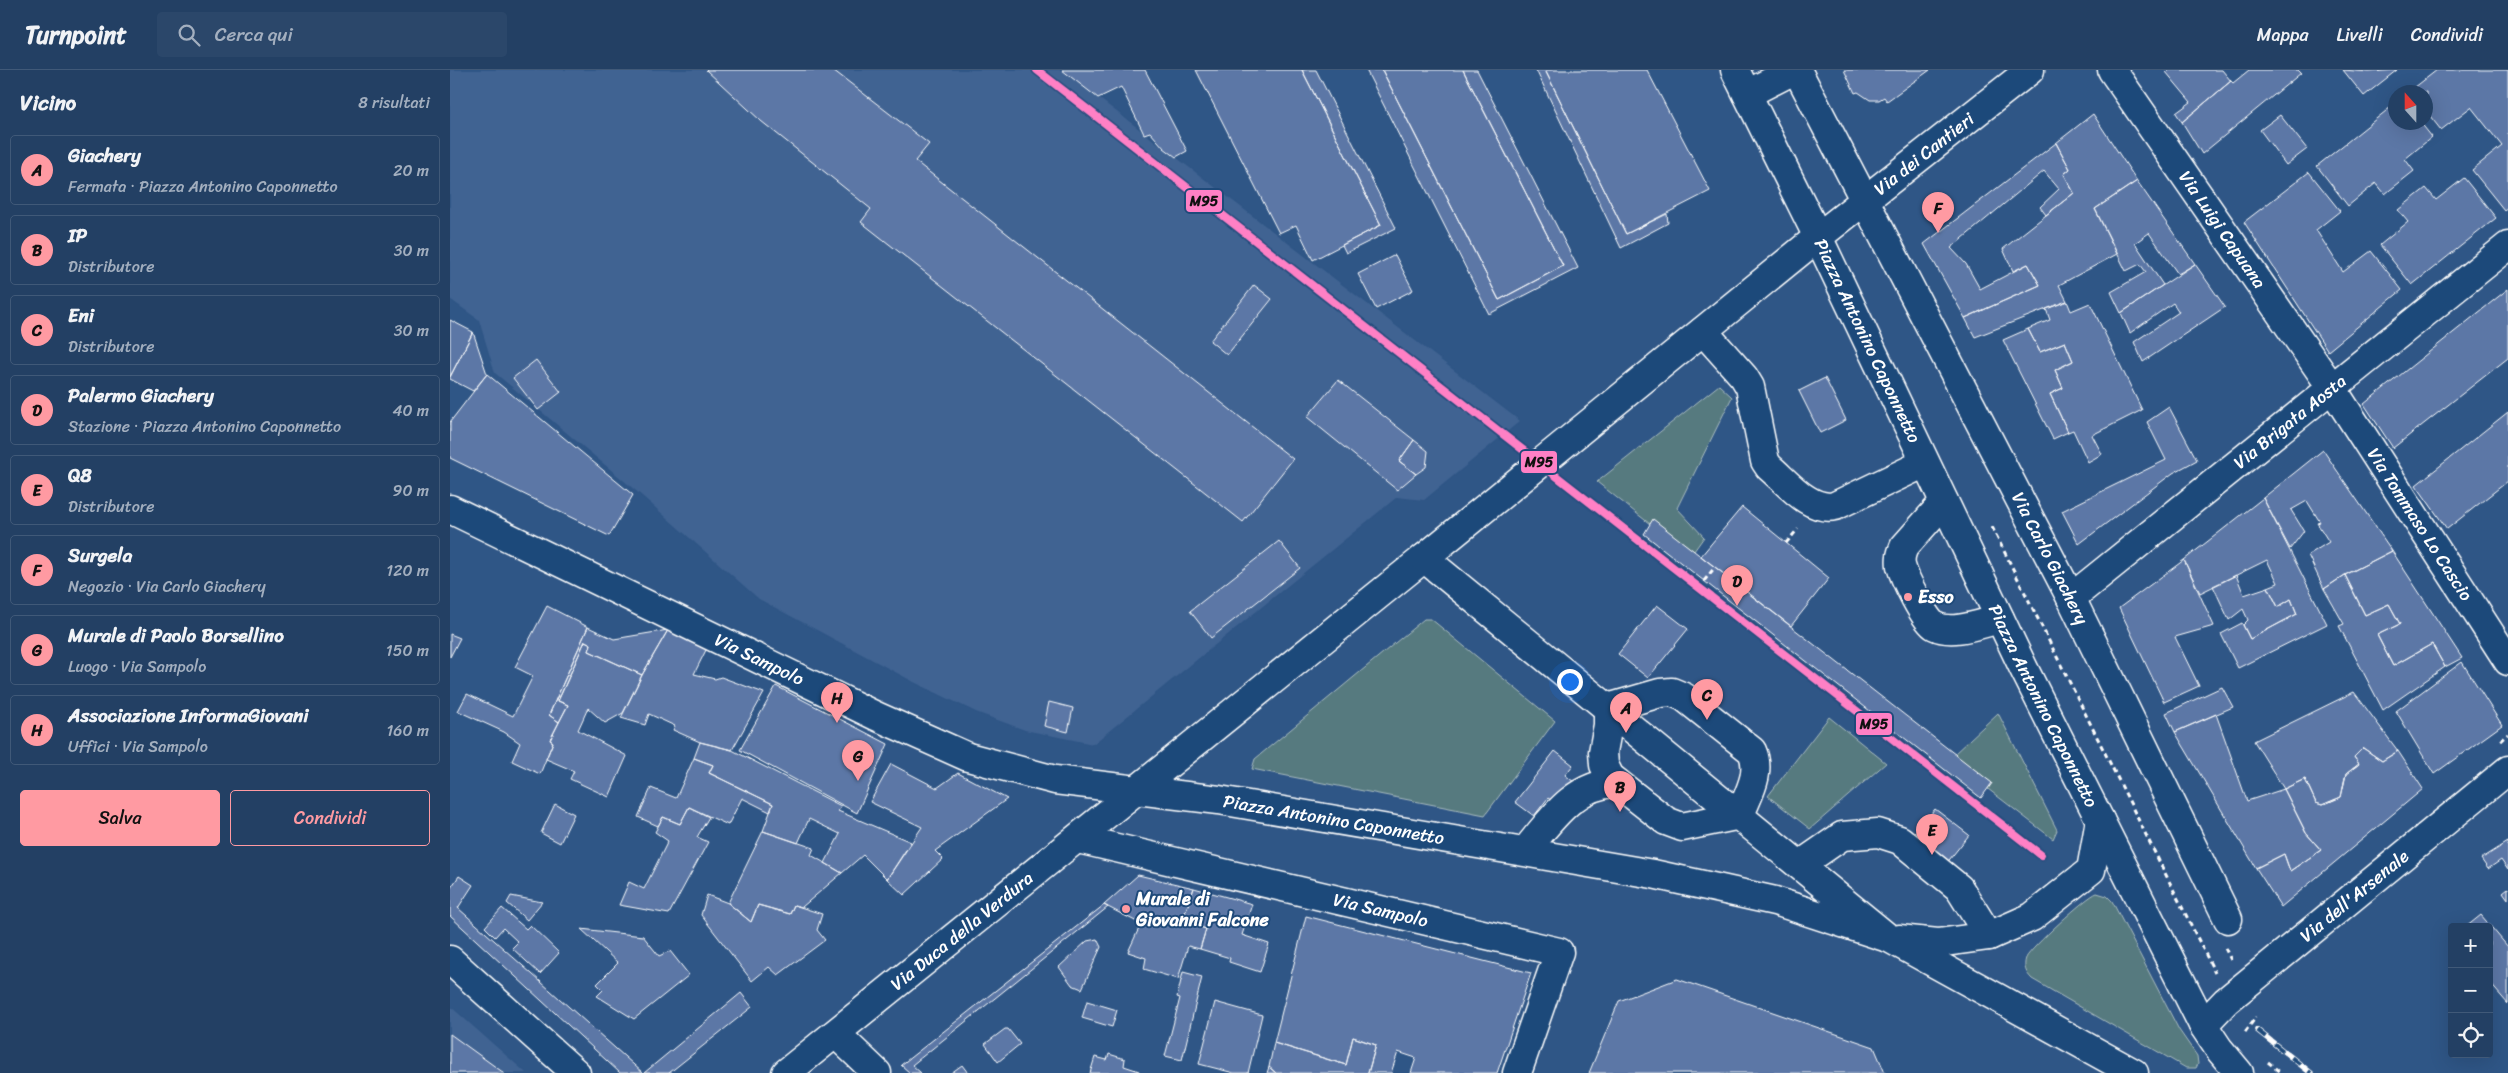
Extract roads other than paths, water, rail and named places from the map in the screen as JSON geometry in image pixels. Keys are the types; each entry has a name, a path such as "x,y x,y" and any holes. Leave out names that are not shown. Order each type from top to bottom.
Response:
{"street":[{"path":"1795,70 1741,82 1818,238"},
{"name":"Via Carlo Giachery","path":"1795,70 2071,598 2228,919"},
{"name":"Via dei Cantieri","path":"1818,238 2030,70"},
{"name":"Via Luigi Capuana","path":"2112,70 2332,388"},
{"name":"Piazza Antonino Caponnetto","path":"1138,790 1818,238 2000,619 2203,1025 2219,1049 2239,1073"},
{"name":"Via Brigata Aosta","path":"2071,598 2508,246"},
{"path":"1703,331 1744,377 1750,387 1765,461 1769,467 1809,502 1826,508 1835,506 1925,462"},
{"name":"Via Tommaso Lo Cascio","path":"2332,388 2508,661"},
{"path":"1944,502 1904,547 1900,555 1904,574 1927,618 1934,626 1952,629 2000,619"},
{"name":"Via Sampolo","path":"450,509 876,716 968,757 1055,780 1138,790"},
{"name":"Piazza Antonino Caponnetto","path":"1424,558 1887,937 1938,943 1989,936 2032,918 2091,870 2100,820"},
{"path":"1672,692 1684,697 1744,744 1752,751 1756,760 1757,770 1740,816 1682,827 1666,820 1617,783 1610,777 1604,765 1603,752 1608,725 1608,708 1660,693 1672,692"},
{"name":"Via dell'Arsenale","path":"2203,1025 2226,1001 2508,770"},
{"path":"1526,850 1565,805 1579,794 1602,784 1617,783"},
{"name":"Piazza Antonino Caponnetto","path":"1138,790 1219,800 1526,850 1748,894 1831,918 1887,937 2134,1073"},
{"name":"Via Duca della Verdura","path":"786,1073 1138,790"},
{"path":"1800,865 1842,836 1855,833 1878,833 1900,840 1959,888 1989,936"},
{"name":"Via Sampolo","path":"1078,839 1559,952 1517,1073"},
{"path":"450,960 576,1073"},
{"path":"836,1034 877,1073"}],"railway":[{"path":"2257,1030 2311,1073"}],"place":[{"name":"Surgela","path":"1938,233"},
{"name":"Esso","path":"1908,597"},
{"name":"Palermo Giachery","path":"1737,606"},
{"name":"Eni","path":"1707,720"},
{"name":"Associazione InformaGiovani","path":"837,723"},
{"name":"Giachery","path":"1626,733"},
{"name":"Murale di Paolo Borsellino","path":"858,781"},
{"name":"IP","path":"1620,812"},
{"name":"Q8","path":"1932,855"},
{"name":"Murale di Giovanni Falcone","path":"1126,909"}]}
